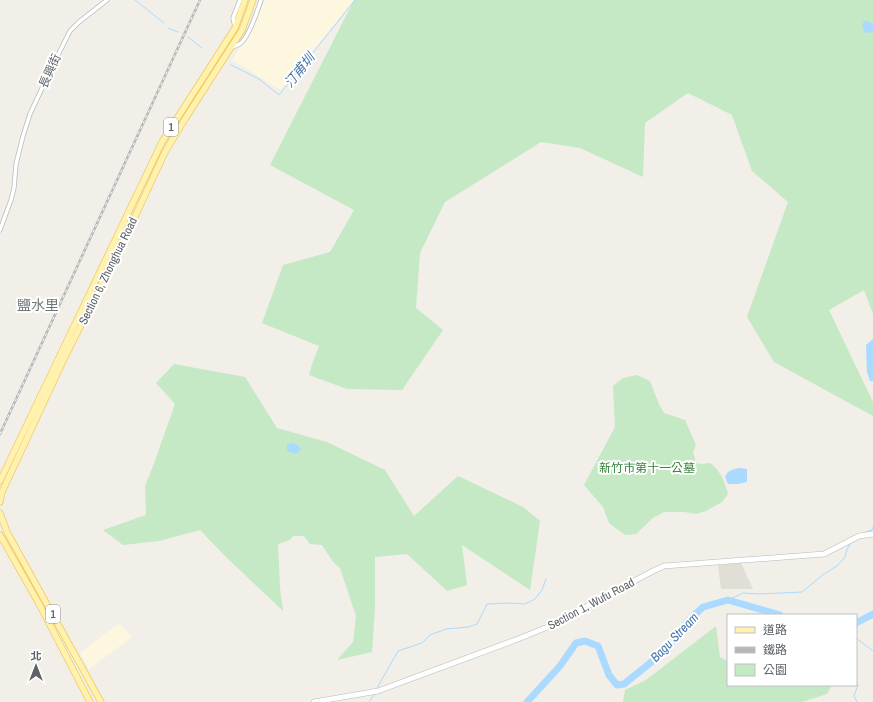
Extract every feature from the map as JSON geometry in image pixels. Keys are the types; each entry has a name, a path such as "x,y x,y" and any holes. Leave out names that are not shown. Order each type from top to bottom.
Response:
{"main road":[{"name":"1","path":"235,28 245,0"},
{"name":"1","path":"231,47 242,30 253,0"},
{"name":"Section 6, Zhonghua Road","path":"0,481 162,142 235,28"},
{"name":"Section 6, Zhonghua Road","path":"0,502 1,494 63,361 126,236 165,152 231,47"},
{"name":"1","path":"0,513 7,532 101,702"},
{"name":"Section 1, Wufu Road","path":"314,702 378,690 518,639 550,626 664,566 824,554 859,536 873,534"},
{"name":"1","path":"0,535 38,602 90,702"}],"street":[{"path":"0,230 11,200 14,188 16,164 30,114 53,64 70,31 107,0"},
{"path":"235,28 233,18 240,0"},
{"path":"231,47 240,44 244,39 252,24 261,0"},
{"path":"38,602 45,599"}],"shaded area":[{"path":"265,0 354,0 281,90 232,60 253,28"},
{"path":"741,563 753,589 721,589 718,565"},
{"path":"119,623 132,637 89,669 80,653"}],"green space":[{"path":"354,0 873,0 873,314 864,290 829,310 873,402 873,416 774,362 747,317 788,202 752,171 732,115 688,93 645,123 643,177 580,148 541,142 445,202 420,253 416,308 443,330 402,390 347,389 309,375 319,346 262,323 283,265 330,252 354,210 270,165"},
{"path":"174,364 245,377 277,428 327,442 385,470 414,516 458,476 523,507 540,521 530,590 462,545 467,585 447,591 407,554 375,557 375,608 372,652 337,660 353,642 356,616 340,568 333,562 322,545 310,544 304,536 293,536 290,540 278,544 280,588 283,611 200,530 159,541 123,545 103,530 146,515 145,486 175,404 156,383"},
{"name":"新竹市第十一公墓","path":"637,375 650,381 664,413 685,420 696,445 693,452 696,463 710,463 714,466 722,477 728,494 722,502 706,511 696,514 684,512 664,512 653,518 636,534 625,535 609,523 603,507 584,485 615,427 613,386 623,378"},
{"path":"716,626 720,657 727,660 727,686 831,686 827,694 802,702 623,702 625,690 646,680"}],"water":[{"path":"864,21 868,21 873,24 873,32 865,33 862,26"},
{"path":"873,339 873,381 870,381 867,372 866,345"},
{"path":"292,443 298,445 301,450 296,454 287,451 287,444"},
{"path":"740,468 747,469 747,482 728,484 725,477 726,475 731,470"}],"waterway":[{"name":"汀甫圳","path":"135,0 164,23"},
{"name":"汀甫圳","path":"231,65 259,79 279,95 355,0"},
{"name":"汀甫圳","path":"168,28 178,32"},
{"name":"汀甫圳","path":"188,37 202,48"},
{"path":"866,532 872,530 873,527"},
{"path":"728,600 743,593 759,594 802,592 824,574 837,566 845,557 847,549 851,543"},
{"path":"377,688 398,651 422,643 430,635 446,629 468,627 477,624 487,604 525,604 535,599 542,590 546,579"},
{"name":"Bagu Stream","path":"527,702 560,666 576,643 585,641 598,646 609,675 617,685 624,684 665,651 687,622 703,607 728,600 777,614"},
{"name":"Bagu Stream","path":"857,622 873,614"},
{"path":"857,639 873,651"},
{"path":"857,684 858,685 854,696 857,702"},
{"path":"369,702 374,695"}],"railway":[{"path":"0,434 200,0"}],"district":[{"name":"鹽水里","path":"38,305"}]}
